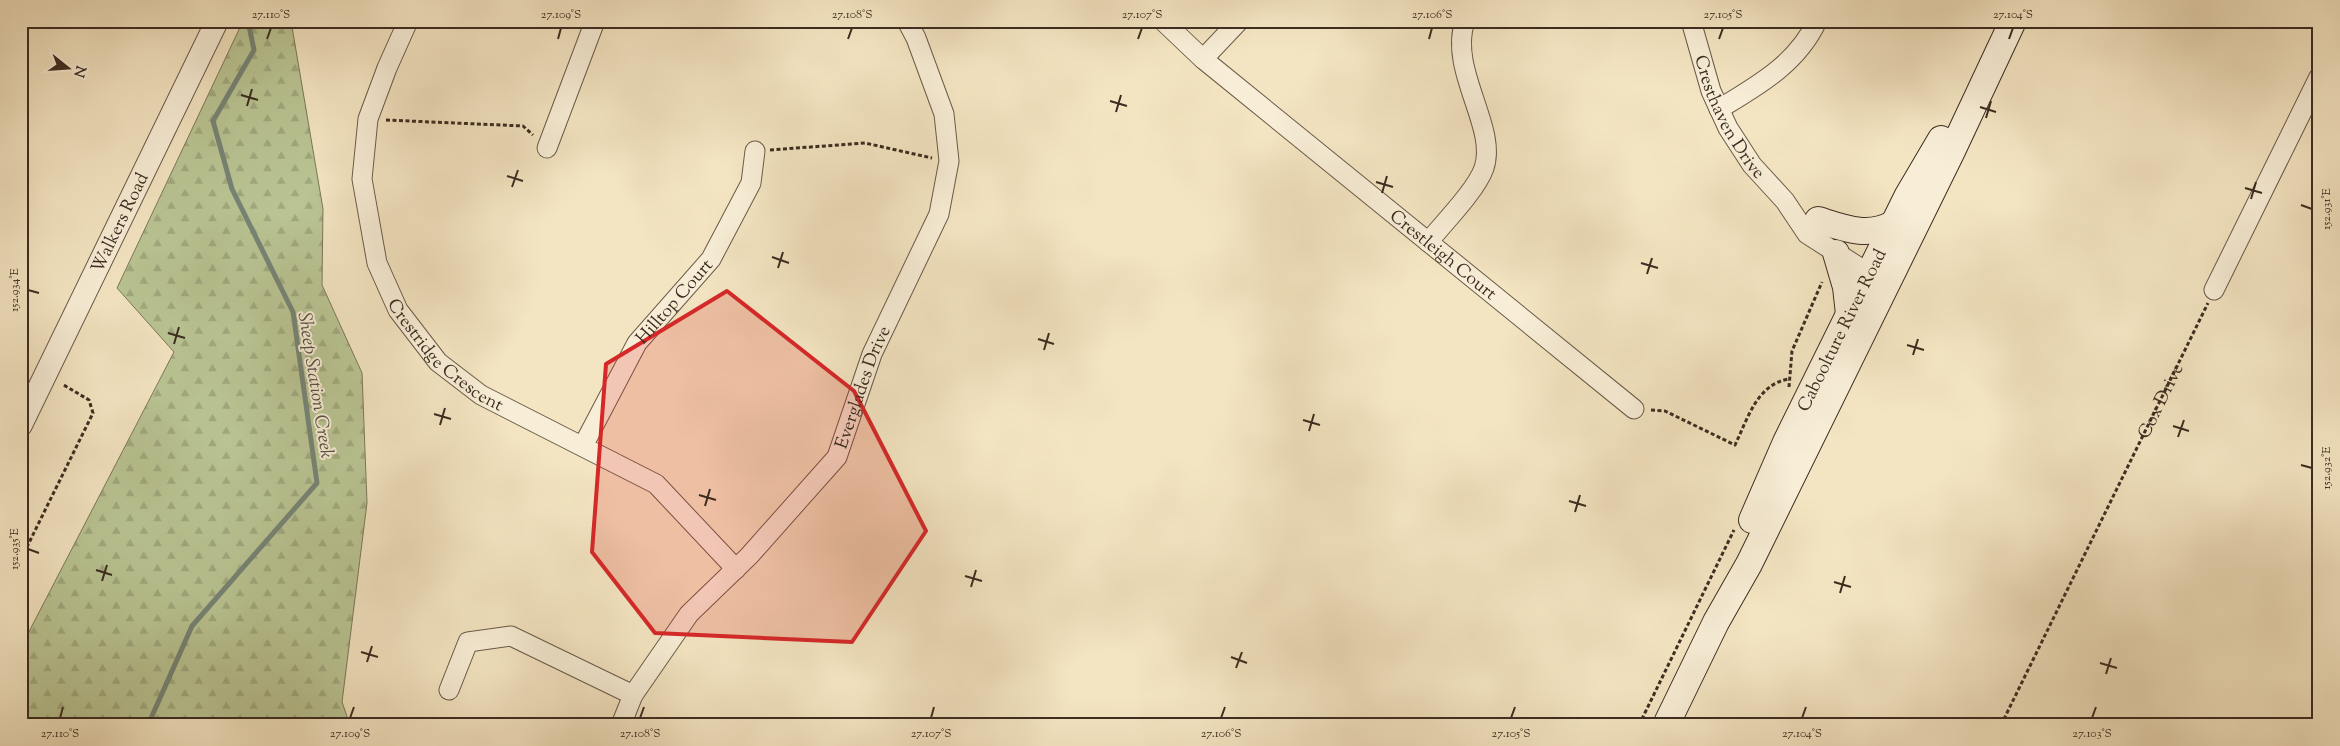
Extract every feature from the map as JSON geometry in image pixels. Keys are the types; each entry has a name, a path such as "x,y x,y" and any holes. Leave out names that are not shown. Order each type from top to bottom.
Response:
{"main road":[{"name":"Caboolture River Road","path":"1666,725 1716,622 1749,564 1880,274 1952,151 2013,21"},
{"name":"Caboolture River Road","path":"1716,622 1736,558 1786,442 1849,314 1880,274 1893,224 1938,143 1998,52"},
{"path":"1818,220 1856,232 1885,229 1893,224"},
{"path":"1836,253 1846,287 1849,314"}],"street":[{"name":"Crestridge Crescent","path":"408,21 387,68 368,120 362,179 377,263 398,310 438,362 481,395 656,484 736,569"},
{"path":"546,148 594,21"},
{"name":"Everglades Drive","path":"621,725 633,695 690,614 736,569 836,457 872,354 938,214 949,162 944,114 916,38 907,21"},
{"name":"Crestleigh Court","path":"1162,21 1203,59 1634,409"},
{"path":"1203,59 1240,21"},
{"path":"1428,242 1484,170 1487,159 1486,141 1461,54 1462,30 1465,21"},
{"name":"Cresthaven Drive","path":"1691,21 1704,71 1719,109 1752,165 1785,201 1807,234 1836,253 1880,274"},
{"path":"1719,109 1772,76 1792,58 1810,36 1817,21"},
{"name":"Walkers Road","path":"24,414 213,29"},
{"path":"2214,290 2319,77"},
{"name":"Hilltop Court","path":"583,446 637,344 711,258 751,183 754,151"},
{"name":"Cresthaven Drive","path":"1785,201 1818,220 1880,274"},
{"path":"449,690 468,642 511,636 633,695"}],"path":[{"path":"368,120 523,126 546,148"},
{"path":"754,151 865,143 949,162"},
{"name":"Cox Drive","path":"2001,725 2214,290"},
{"path":"1634,409 1665,411 1734,445 1760,395 1776,381 1789,379"},
{"path":"21,559 93,413 90,400 60,383"}],"highlighted area":[{"path":"727,291 854,391 926,531 852,642 655,633 592,552 606,364"}],"green space":[{"path":"243,21 291,21 323,209 322,285 362,373 367,503 342,702 350,725 21,725 21,647 174,352 117,288"}],"waterway":[{"name":"Sheep Station Creek","path":"148,725 192,626 317,483 293,312 232,189 213,121 254,50 248,21"}]}
